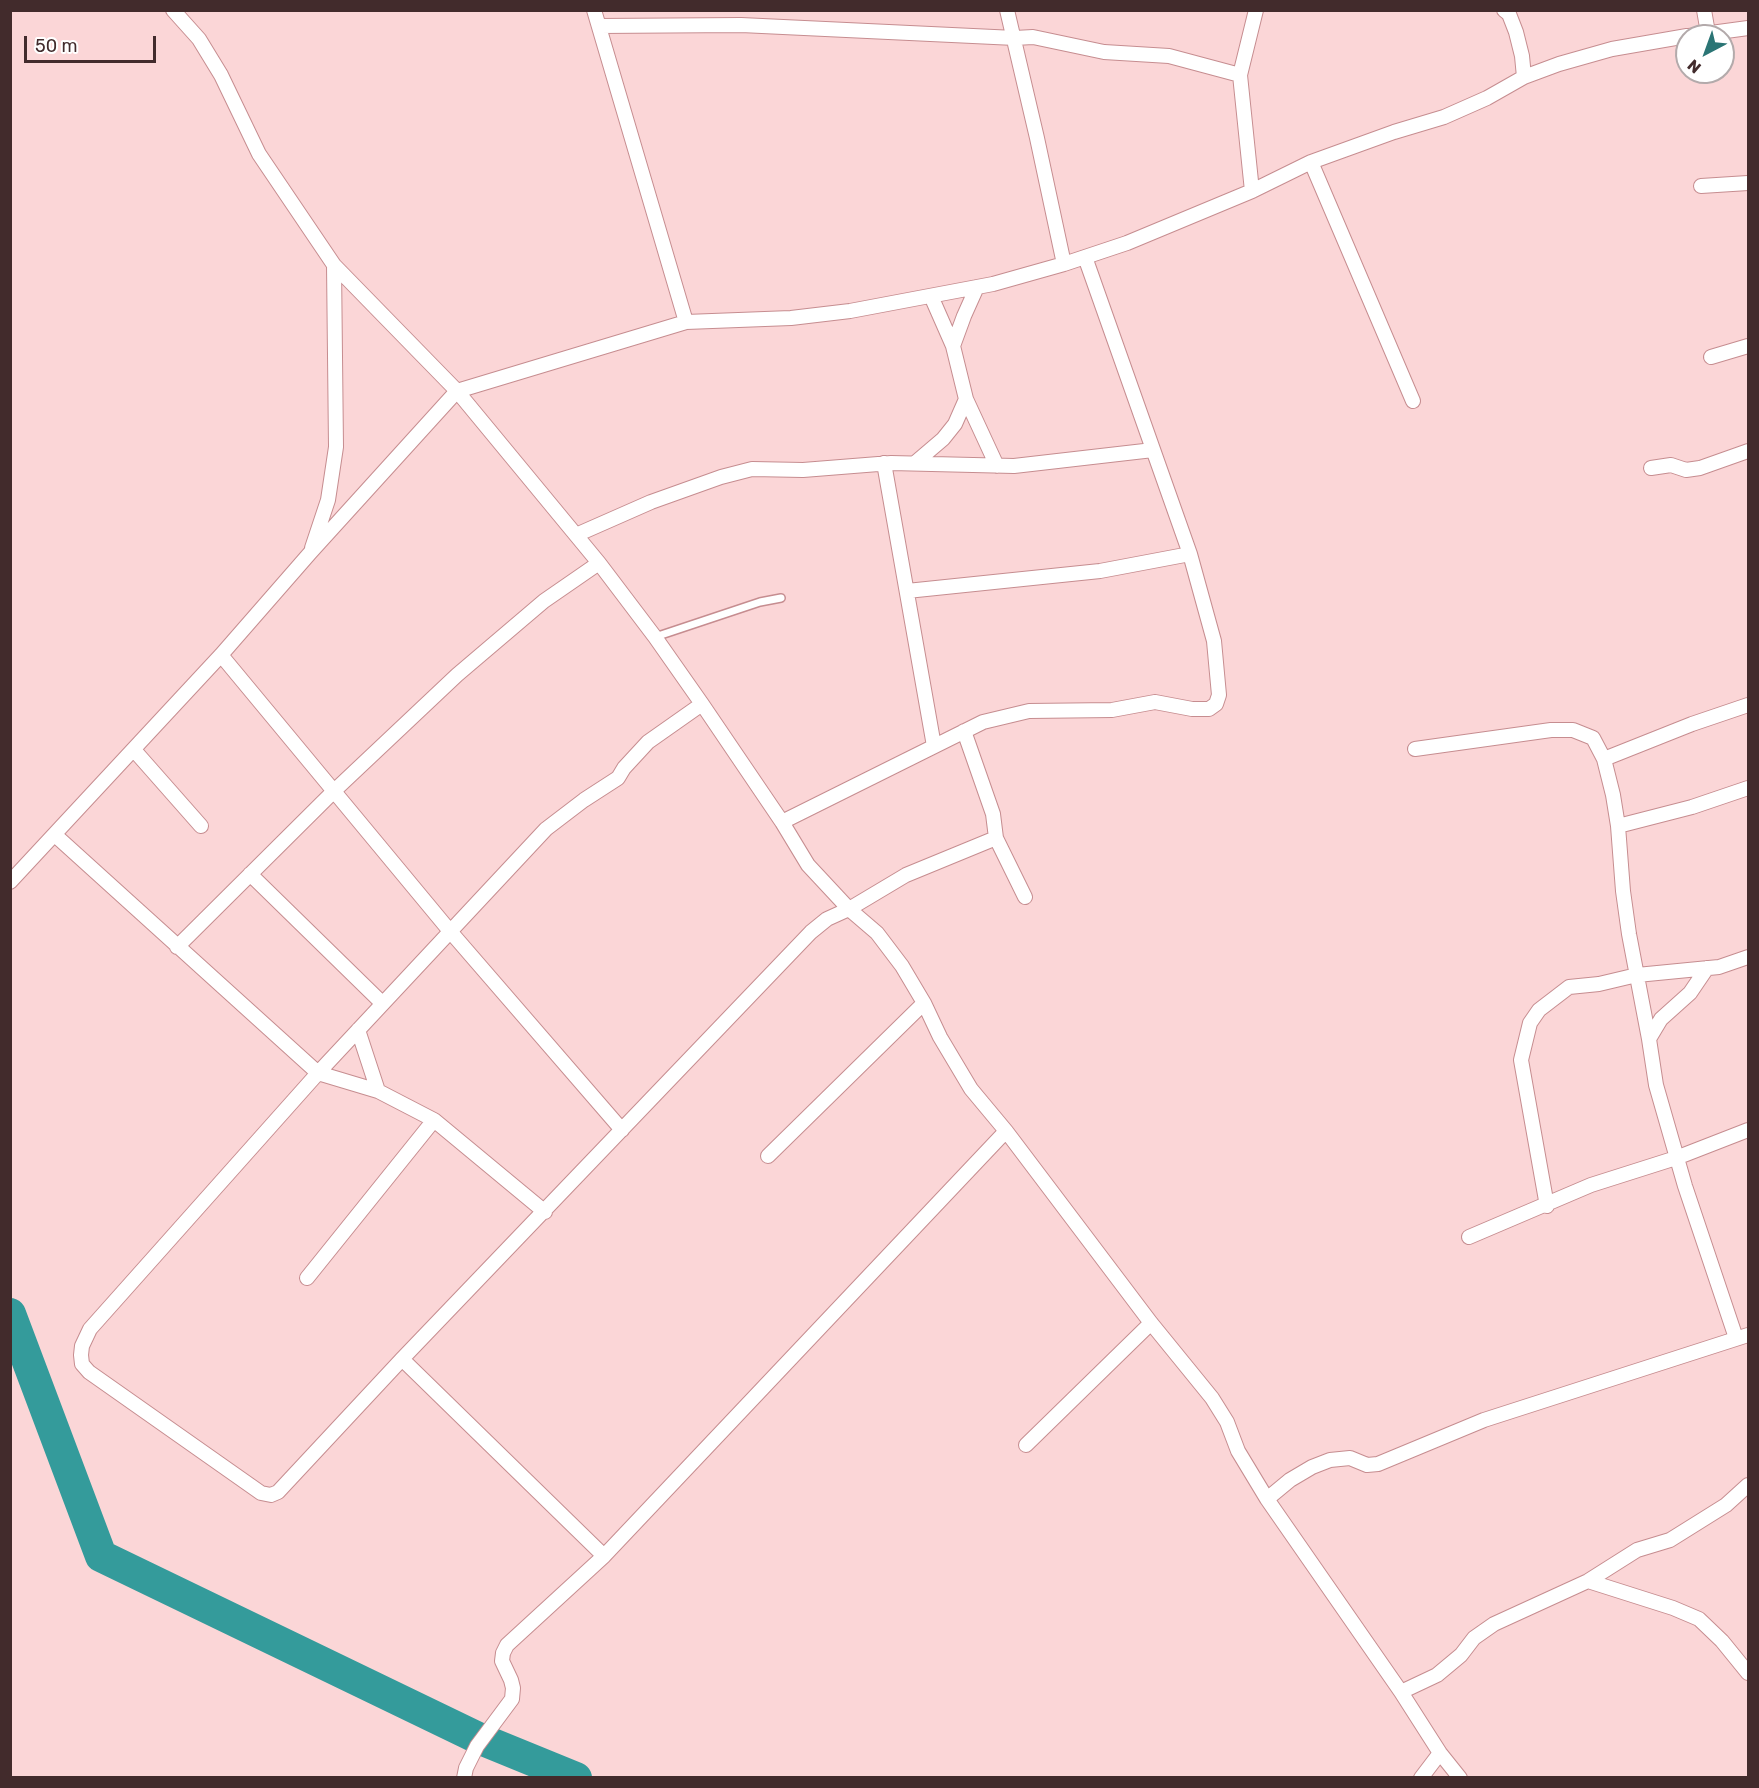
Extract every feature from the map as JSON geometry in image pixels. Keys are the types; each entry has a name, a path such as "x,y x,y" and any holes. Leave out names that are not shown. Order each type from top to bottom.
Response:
{"street":[{"path":"594,10 686,322"},
{"path":"1007,10 1064,264"},
{"path":"1252,191 1240,75 1256,10"},
{"path":"1504,10 1509,14 1516,32 1524,77"},
{"path":"174,11 200,39 259,154 334,266 457,391 599,563 702,704 782,822 808,865 849,909 877,933 902,966 971,1089 1006,1131 1151,1323 1212,1398 1227,1422 1238,1451 1267,1499 1401,1692 1440,1753 1460,1778"},
{"path":"599,26 741,25 1033,37 1104,52 1169,56 1240,75"},
{"path":"10,882 221,655 457,391 686,322 791,318 850,311 977,287 1064,264 1127,243 1252,191 1311,162 1394,132 1444,117 1487,98 1524,77 1559,64 1612,50 1675,38"},
{"path":"1311,162 1413,401"},
{"path":"1701,186 1749,183"},
{"path":"782,822 983,722 1029,711 1112,710 1155,702 1192,709 1209,709 1216,704 1219,695 1214,641 1190,554 1085,257"},
{"path":"310,553 328,500 336,447 334,266"},
{"path":"953,346 977,287"},
{"path":"931,296 953,346 966,399 997,466"},
{"path":"1711,357 1749,346"},
{"path":"916,462 943,439 955,424 966,399"},
{"path":"576,535 651,502 721,477 752,469 803,470 916,462 997,466 1153,450"},
{"path":"1652,468 1671,465 1686,470 1700,468 1749,451"},
{"path":"884,463 934,746"},
{"path":"907,591 1101,572 1190,554"},
{"path":"177,947 334,791 466,668 544,601 599,563"},
{"path":"221,655 449,930 622,1130"},
{"path":"702,704 648,742 618,778 546,829 382,1003 90,1329 82,1346 82,1364 89,1372 261,1494 271,1495 278,1492 402,1359 811,933 827,919 849,909 906,875 996,838"},
{"path":"1604,759 1692,724 1749,705"},
{"path":"1267,1499 1290,1480 1330,1460 1350,1458 1367,1465 1377,1464 1484,1420 1742,1337 1676,1158 1656,1085 1623,891 1618,826 1604,759 1593,738 1573,730 1551,730 1414,748"},
{"path":"964,731 993,814 996,838 1025,897"},
{"path":"134,750 201,826"},
{"path":"1618,826 1692,807 1749,788"},
{"path":"55,835 318,1073 378,1091 434,1120 545,1212"},
{"path":"250,874 382,1003"},
{"path":"1547,1206 1521,1060 1530,1023 1539,1010 1569,987 1599,984 1637,975 1719,967 1749,957"},
{"path":"1649,1038 1660,1019 1690,993 1707,968"},
{"path":"768,1156 924,1003"},
{"path":"358,1030 378,1091"},
{"path":"307,1278 434,1120"},
{"path":"1469,1237 1547,1206 1591,1185 1676,1158 1749,1130"},
{"path":"464,1778 466,1768 477,1746 512,1699 511,1680 502,1661 507,1646 604,1556 1006,1131"},
{"path":"1026,1445 1151,1323"},
{"path":"402,1359 604,1556"},
{"path":"1401,1692 1437,1675 1461,1655 1474,1638 1494,1623 1587,1581 1637,1550 1670,1540 1726,1505 1749,1485"},
{"path":"1587,1581 1673,1608 1699,1619 1722,1641 1749,1673"},
{"path":"1422,1778 1440,1753"}],"lane":[{"path":"655,637 760,602 781,598"}],"waterway":[{"path":"10,1314 101,1556 478,1738 576,1778"}]}
